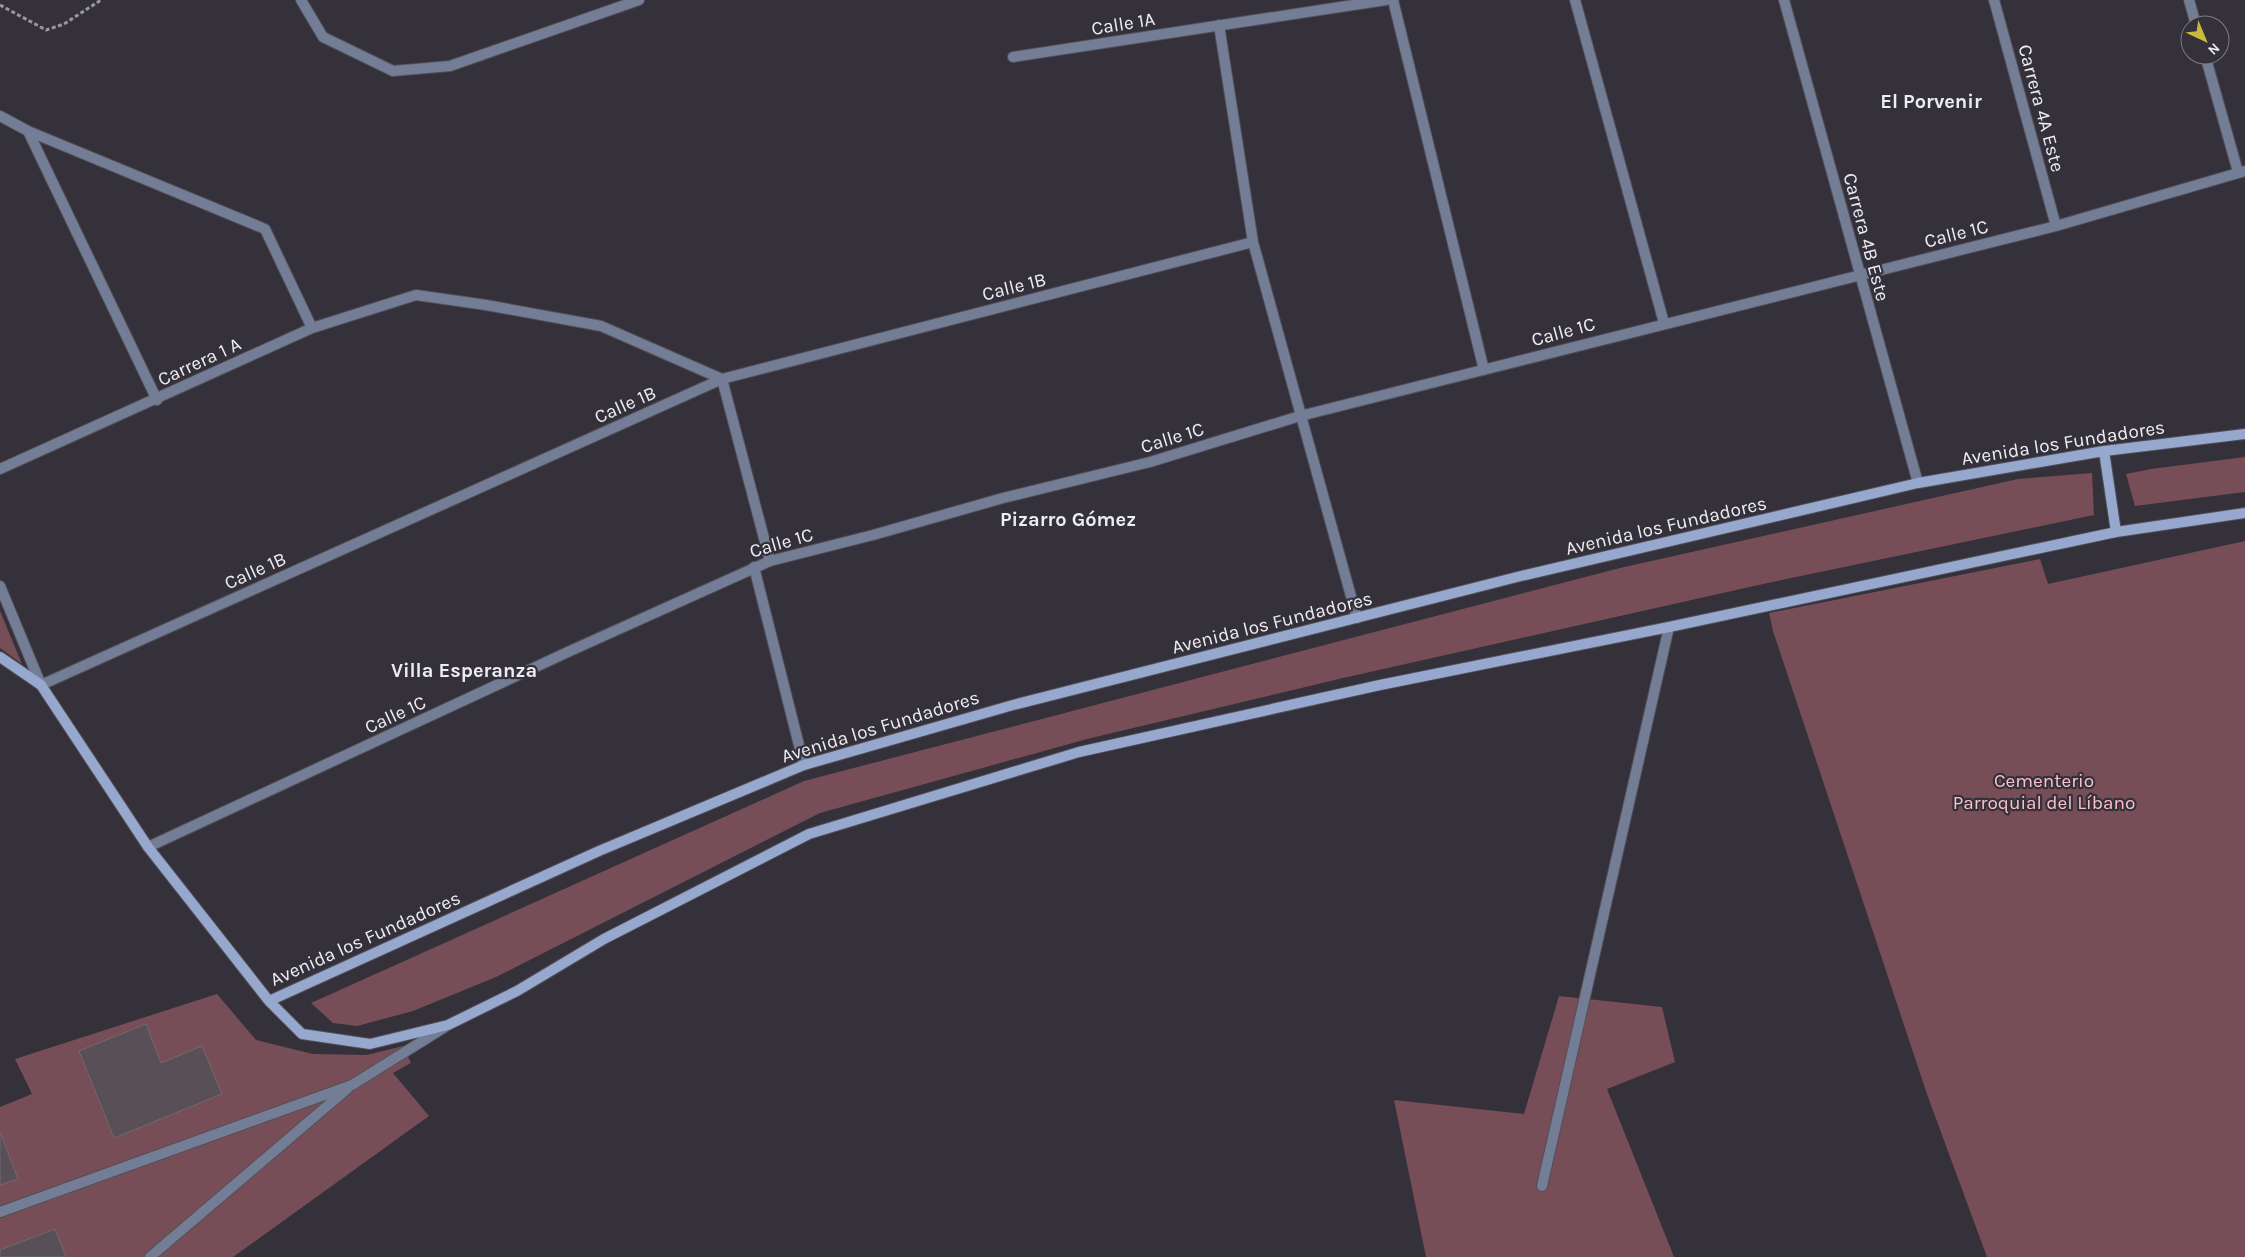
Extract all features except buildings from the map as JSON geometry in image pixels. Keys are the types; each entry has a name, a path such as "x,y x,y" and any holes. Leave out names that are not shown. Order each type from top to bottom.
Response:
{"street":[{"path":"301,0 323,37 393,71 450,66 639,0"},
{"name":"Calle 1A","path":"1013,57 1386,0"},
{"path":"1393,0 1484,370"},
{"path":"1575,0 1664,323"},
{"name":"Carrera 4B Este","path":"1784,0 1859,276 1918,483"},
{"name":"Carrera 4A Este","path":"1994,0 2056,226"},
{"path":"2189,0 2193,15"},
{"path":"1219,25 1253,242 1357,618"},
{"path":"2208,65 2242,172"},
{"path":"0,116 28,131 265,229 312,328"},
{"path":"28,131 157,400"},
{"name":"Calle 1C","path":"148,847 770,561 873,535 1003,498 1150,462 1300,416 2056,226 2242,172"},
{"name":"Calle 1B","path":"41,685 722,379 1253,242"},
{"name":"Carrera 1 A","path":"0,469 157,400 312,328 416,295 486,305 601,326 722,379"},
{"path":"722,379 770,561"},
{"name":"Avenida los Fundadores","path":"2245,434 2104,451 1918,483 1521,576 1013,705 804,764 599,851 269,1001 302,1034 370,1044 448,1025 517,991 604,939 809,834 1079,752 1380,685 1669,627 2116,532 2245,513"},
{"path":"2104,451 2116,532"},
{"path":"754,567 804,764"},
{"path":"0,586 41,685 148,847 269,1001"},
{"path":"1542,1186 1669,627"},
{"path":"0,657 41,685"},
{"path":"150,1257 352,1085 448,1025"},
{"path":"0,1212 352,1085"}],"path":[{"path":"0,5 46,30 64,24 101,0"}],"green space":[{"path":"2245,457 2245,492 2135,506 2126,474"},
{"path":"2092,473 2094,515 1763,584 1343,678 1087,739 820,813 496,977 413,1011 357,1026 333,1023 311,1003 804,781 1620,568 2018,479"},
{"name":"Cementerio Parroquial del Líbano","path":"2245,541 2245,1257 1987,1257 1928,1097 1773,631 1769,613 2040,559 2048,584"},
{"path":"0,611 22,664 0,648"},
{"path":"217,994 256,1040 313,1054 367,1055 403,1046 411,1063 393,1073 429,1116 233,1257 0,1257 0,1107 32,1094 15,1059"},
{"path":"1559,996 1662,1007 1675,1062 1607,1089 1674,1257 1426,1257 1394,1100 1524,1114"}],"district":[{"name":"El Porvenir","path":"1931,101"},
{"name":"Pizarro Gómez","path":"1068,519"},
{"name":"Villa Esperanza","path":"464,670"}]}
